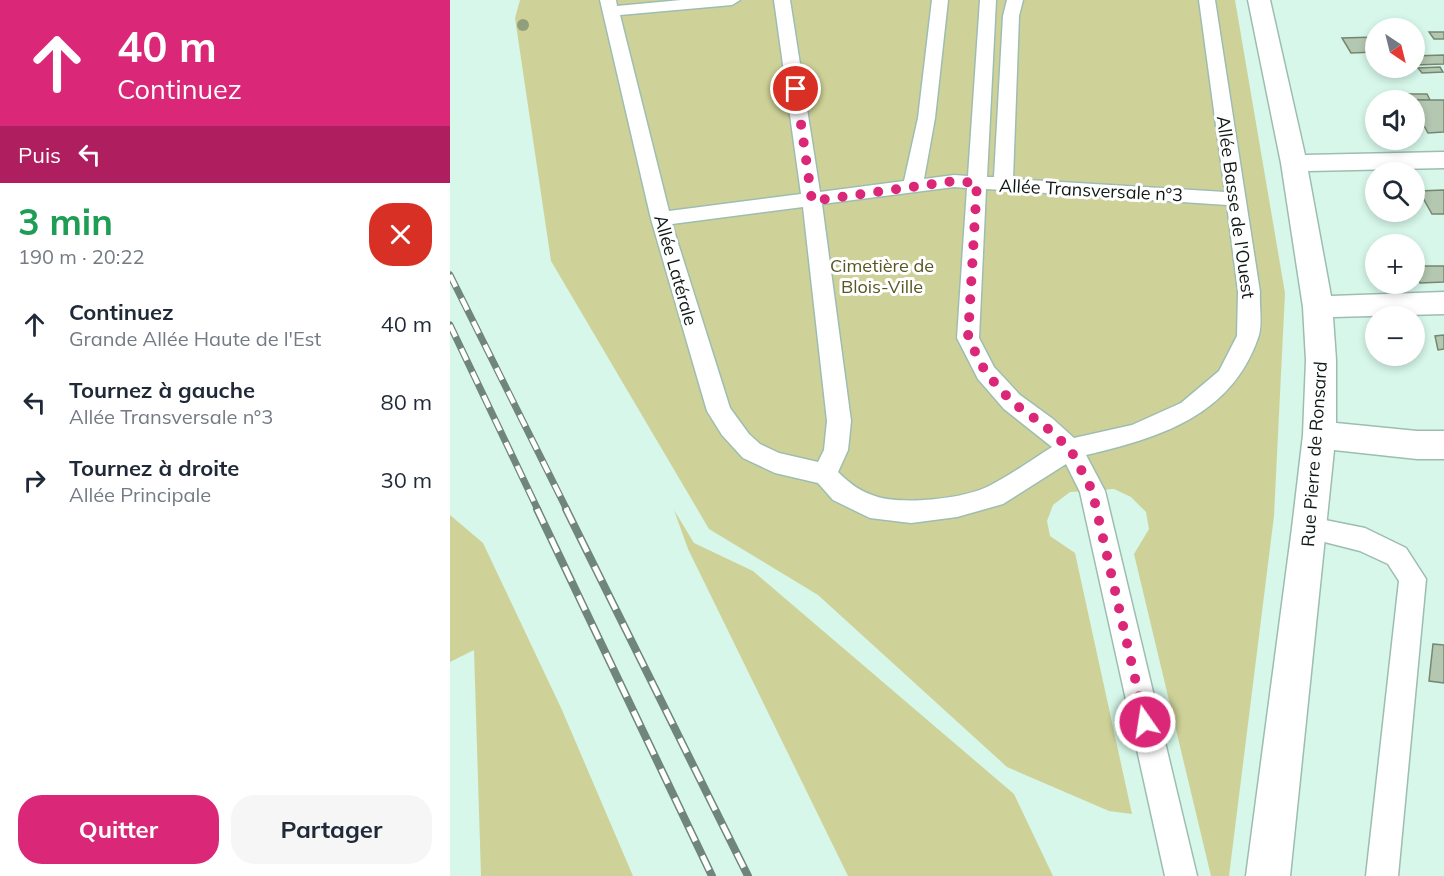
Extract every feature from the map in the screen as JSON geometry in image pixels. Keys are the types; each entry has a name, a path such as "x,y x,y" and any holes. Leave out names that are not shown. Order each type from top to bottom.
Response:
{"street":[{"name":"Rue Pierre de Ronsard","path":"1258,0 1294,163 1317,307 1321,360 1319,435 1310,528 1268,876"},
{"path":"1294,163 1444,160"},
{"path":"1317,307 1444,303"},
{"path":"1319,435 1417,445 1444,445"}],"lane":[{"path":"610,6 732,0"},
{"path":"783,0 812,201 839,421 836,450 825,474"},
{"path":"912,188 920,161 928,109 940,0"},
{"path":"988,0 968,338 986,373 1005,395 1070,449 1092,490 1181,876"},
{"path":"1003,184 1011,16 1015,0"},
{"name":"Allée Basse de l'Ouest","path":"825,474 842,492 870,507 911,512 957,506 993,496 1070,449 1136,434 1190,410 1227,376 1248,336 1249,292 1207,0"},
{"name":"Allée Latérale","path":"610,6 661,219 718,411 733,435 750,451 773,463 825,474"},
{"name":"Allée Transversale n°3","path":"661,219 954,181 1235,199"},
{"path":"1310,528 1365,540 1397,556 1413,579 1382,876"}],"green space":[{"name":"Cimetière de Blois-Ville","path":"520,0 1235,0 1285,293 1274,516 1229,876 1211,876 1134,554 1149,529 1146,512 1131,497 1114,489 1070,492 1053,505 1047,521 1050,536 1075,553 1132,814 1109,811 1007,767 818,595 709,529 551,261 515,18"},
{"path":"674,510 694,543 753,571 1014,794 1053,876 848,876 688,549"},
{"path":"450,515 483,543 562,710 633,876 481,876 474,650 450,662"}],"building":[{"path":"1429,32 1444,32 1444,39 1434,39"},
{"path":"1365,37 1365,52 1351,53 1342,38"},
{"path":"1444,55 1444,64 1425,65 1425,56"},
{"path":"1440,67 1443,72 1425,73 1425,68"},
{"path":"1425,100 1444,100 1444,132 1428,133 1425,128"},
{"path":"1444,190 1444,214 1432,214 1425,202 1425,191"},
{"path":"1425,266 1444,266 1444,282 1425,283"},
{"path":"1444,335 1444,349 1438,350 1435,336"},
{"path":"1433,644 1444,645 1444,683 1429,681"}],"railway":[{"path":"450,275 567,510"},
{"path":"450,325 538,510"},
{"path":"537,509 712,876"},
{"path":"566,509 748,876"}],"route":[{"path":"796,89 812,201 954,181 977,183 968,338 986,373 1012,402 1045,426 1070,449 1092,490 1145,722"}]}
